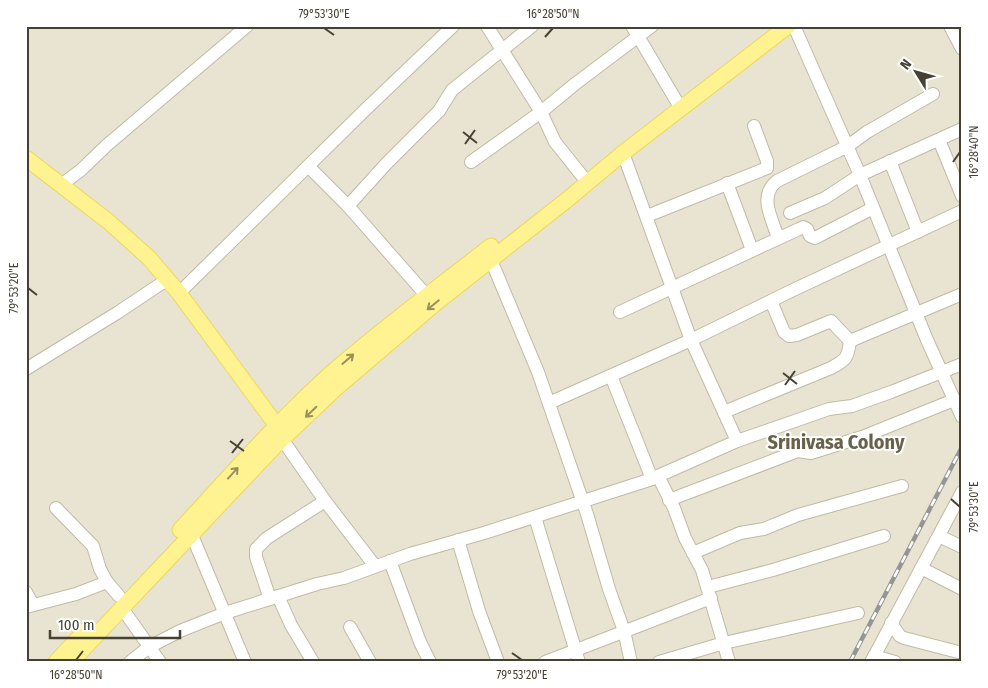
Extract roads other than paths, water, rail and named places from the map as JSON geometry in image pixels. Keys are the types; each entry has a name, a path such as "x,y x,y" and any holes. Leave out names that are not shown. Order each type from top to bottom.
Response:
{"main road":[{"path":"56,662 191,533 278,437 327,378 426,294 582,177 772,26"},
{"path":"71,662 120,602 278,437 397,334 623,153 788,26"},
{"path":"26,158 109,222 149,258 168,279 278,437"}],"street":[{"path":"61,185 81,170 107,145 247,26"},
{"path":"179,293 454,26"},
{"path":"487,26 541,112 555,142 582,177"},
{"path":"348,206 386,164 439,111 452,90 532,26"},
{"path":"471,162 541,112 635,32 652,26"},
{"path":"794,26 848,146 916,314 962,418"},
{"path":"950,26 962,49"},
{"path":"635,32 677,102"},
{"path":"778,238 766,199 770,187 778,181 848,146 867,132 933,94"},
{"path":"647,216 767,168 768,165 754,126"},
{"path":"790,213 825,198 860,175 962,129"},
{"path":"939,140 962,196"},
{"path":"623,153 691,340 737,441"},
{"path":"890,161 918,232"},
{"path":"308,166 348,206 426,294"},
{"path":"727,183 752,250"},
{"path":"620,312 803,227 807,229 810,236 816,238 873,208"},
{"path":"548,403 691,340 962,211"},
{"path":"491,260 529,349 583,501 609,589 624,631 631,662"},
{"path":"26,369 168,279"},
{"path":"850,341 962,294"},
{"path":"770,301 784,332 789,336 797,335 831,321 850,341"},
{"path":"724,412 844,361 848,354 850,341"},
{"path":"130,662 149,647 180,631 225,613 317,584 344,578 390,561 535,517 655,477 737,441 829,409 860,403 962,364"},
{"path":"610,376 655,477 669,500 685,538 702,570 729,662"},
{"path":"669,500 798,451 811,453 862,438 954,400"},
{"path":"278,437 375,566"},
{"path":"693,553 740,533 764,529 798,515 902,486"},
{"path":"895,662 872,659 962,492"},
{"path":"313,662 274,597 256,557 256,549 267,538 325,501"},
{"path":"56,508 92,546 100,569 160,662"},
{"path":"535,517 577,656"},
{"path":"191,533 245,662"},
{"path":"545,662 577,656 624,631 709,592 884,536"},
{"path":"939,536 962,547"},
{"path":"458,540 478,611 498,662"},
{"path":"390,561 420,642 430,662"},
{"path":"921,568 962,589"},
{"path":"26,592 30,606 76,594 108,582"},
{"path":"659,662 724,643 858,612"},
{"path":"892,623 900,636 904,638 916,643 962,653"},
{"path":"350,627 370,662"}],"railway":[{"path":"850,662 962,447"}],"district":[{"name":"Srinivasa Colony","path":"836,442"}]}
